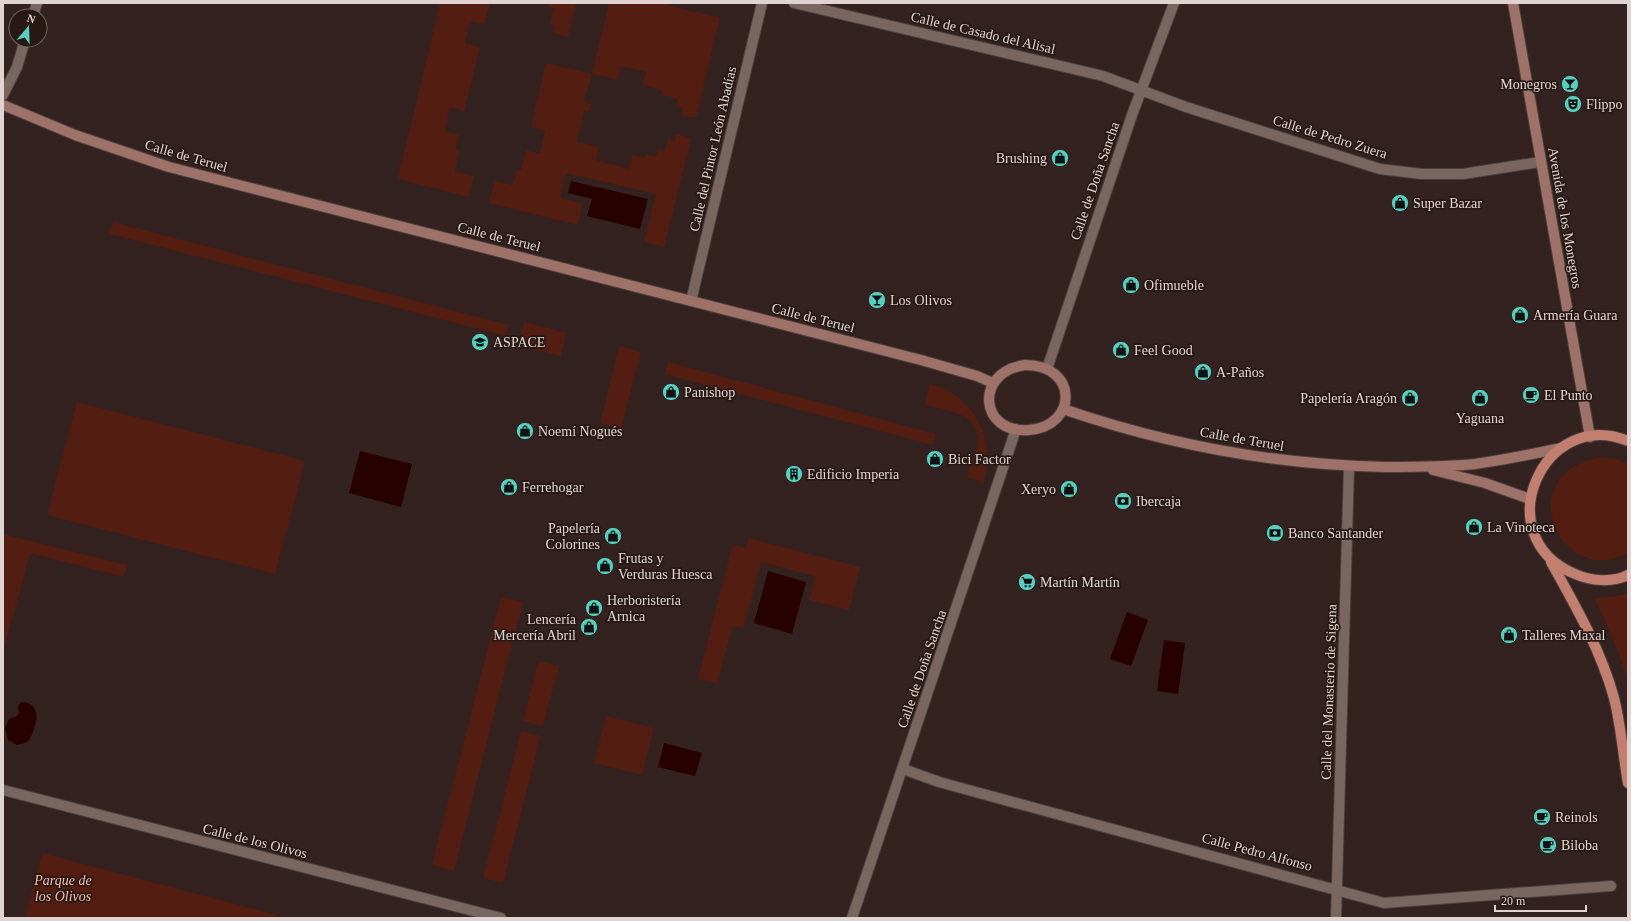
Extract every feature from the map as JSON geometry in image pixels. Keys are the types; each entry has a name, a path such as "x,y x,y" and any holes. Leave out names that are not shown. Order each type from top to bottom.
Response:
{"main road":[{"name":"Avenida de los Monegros","path":"1513,3 1590,437"},
{"name":"Calle de Teruel","path":"3,104 75,135 169,167 921,360 977,376 993,383"},
{"path":"1032,365 1047,369 1059,377 1065,389 1066,396 1063,409 1056,419 1046,426 1028,430 1016,429 1001,423 992,413 988,402 993,383 1001,374 1012,367 1032,365"},
{"name":"Calle de Teruel","path":"1063,409 1135,431 1201,447 1299,463 1349,466 1421,467 1474,464 1561,448"},
{"path":"1626,439 1606,436 1590,437 1575,441 1561,448 1546,462 1536,479 1530,499 1530,520 1534,533 1572,599 1604,668 1614,698 1628,783"},
{"name":"Calle de Teruel","path":"1421,467 1485,483 1530,499"},
{"path":"1548,556 1564,569 1583,578 1604,580 1628,575"}],"street":[{"name":"Calle del Pintor León Abadías","path":"691,301 762,3"},
{"name":"Calle de Casado del Alisal","path":"794,3 1103,76 1141,90"},
{"name":"Calle de Doña Sancha","path":"1047,369 1141,90 1174,3"},
{"path":"3,95 17,67 23,48"},
{"name":"Calle de Pedro Zuera","path":"1141,90 1186,107 1380,169 1422,174 1463,174 1540,162"},
{"name":"Calle de Doña Sancha","path":"852,918 1016,429"},
{"name":"Calle del Monasterio de Sigena","path":"1336,918 1349,466"},
{"name":"Calle Pedro Alfonso","path":"903,769 939,782 1384,903 1611,886"},
{"name":"Calle de los Olivos","path":"3,790 501,918"}],"green space":[{"path":"440,3 490,3 485,24 470,21 465,43 480,47 464,111 450,107 445,131 459,135 456,149 459,151 455,172 474,176 469,197 398,179"},
{"path":"549,3 576,3 568,37 553,33 555,26 550,24 554,8 548,7"},
{"path":"609,3 660,3 720,18 696,118 681,115 683,108 676,106 678,99 662,95 663,90 642,85 646,72 621,66 618,80 592,74"},
{"path":"546,63 592,74 584,102 591,104 589,112 584,111 577,142 599,147 596,160 629,169 632,155 646,158 647,154 656,156 658,150 665,152 668,139 675,141 676,134 691,138 664,247 644,242 656,194 566,173 560,198 583,203 578,225 489,203 495,181 513,185 517,169 521,170 526,150 540,154 545,131 531,127"},
{"path":"113,222 509,325 506,336 110,234"},
{"path":"524,322 566,333 561,356 519,346"},
{"path":"619,346 641,352 621,429 600,423"},
{"path":"668,362 936,434 933,445 665,374"},
{"path":"930,384 946,390 959,398 970,409 979,422 987,451 987,467 983,483 967,477 978,442 977,432 973,425 960,414 925,405"},
{"path":"77,402 305,461 275,574 47,515"},
{"path":"1603,457 1616,459 1628,464 1628,553 1603,560 1582,556 1565,543 1554,524 1551,503 1557,483 1574,466"},
{"path":"3,534 127,565 124,577 30,553 3,653"},
{"path":"749,538 860,567 849,610 809,600 815,576 761,562 744,628 733,626 717,684 698,679 733,544 746,548"},
{"path":"1628,594 1628,682 1613,640 1594,599"},
{"path":"501,597 523,602 454,871 432,865"},
{"path":"538,661 559,666 543,726 523,721"},
{"path":"606,716 654,728 642,775 594,763"},
{"path":"521,731 541,736 503,883 483,878"},
{"name":"Parque de los Olivos","path":"42,853 288,918 25,918"}],"shaded area":[{"path":"571,181 648,199 640,229 587,216 592,199 568,193"},
{"path":"360,451 412,464 401,507 349,493"},
{"path":"768,571 806,582 792,634 754,623"},
{"path":"1127,612 1148,620 1131,666 1110,659"},
{"path":"1164,640 1185,643 1178,694 1157,691"},
{"path":"24,702 30,704 34,708 36,719 28,742 17,745 8,740 5,728 9,719 17,716 19,713 18,706 20,703"},
{"path":"664,743 702,753 695,776 658,767"}],"place":[{"name":"Monegros","path":"1570,84"},
{"name":"Flippo","path":"1573,104"},
{"name":"Brushing","path":"1060,158"},
{"name":"Super Bazar","path":"1400,203"},
{"name":"Ofimueble","path":"1131,285"},
{"name":"Los Olivos","path":"877,300"},
{"name":"Armería Guara","path":"1520,315"},
{"name":"ASPACE","path":"480,342"},
{"name":"Feel Good","path":"1121,350"},
{"name":"A-Paños","path":"1203,372"},
{"name":"Panishop","path":"671,392"},
{"name":"El Punto","path":"1531,395"},
{"name":"Papelería Aragón","path":"1410,398"},
{"name":"Yaguana","path":"1480,398"},
{"name":"Noemí Nogués","path":"525,431"},
{"name":"Bici Factor","path":"935,459"},
{"name":"Edificio Imperia","path":"794,474"},
{"name":"Ferrehogar","path":"509,487"},
{"name":"Xeryo","path":"1069,489"},
{"name":"Ibercaja","path":"1123,501"},
{"name":"La Vinoteca","path":"1474,527"},
{"name":"Banco Santander","path":"1275,533"},
{"name":"Papelería Colorines","path":"613,536"},
{"name":"Frutas y Verduras Huesca","path":"605,566"},
{"name":"Martín Martín","path":"1027,582"},
{"name":"Herboristería Arnica","path":"594,608"},
{"name":"Lencería Mercería Abril","path":"589,627"},
{"name":"Talleres Maxal","path":"1509,635"},
{"name":"Reinols","path":"1542,817"},
{"name":"Biloba","path":"1548,845"}]}
